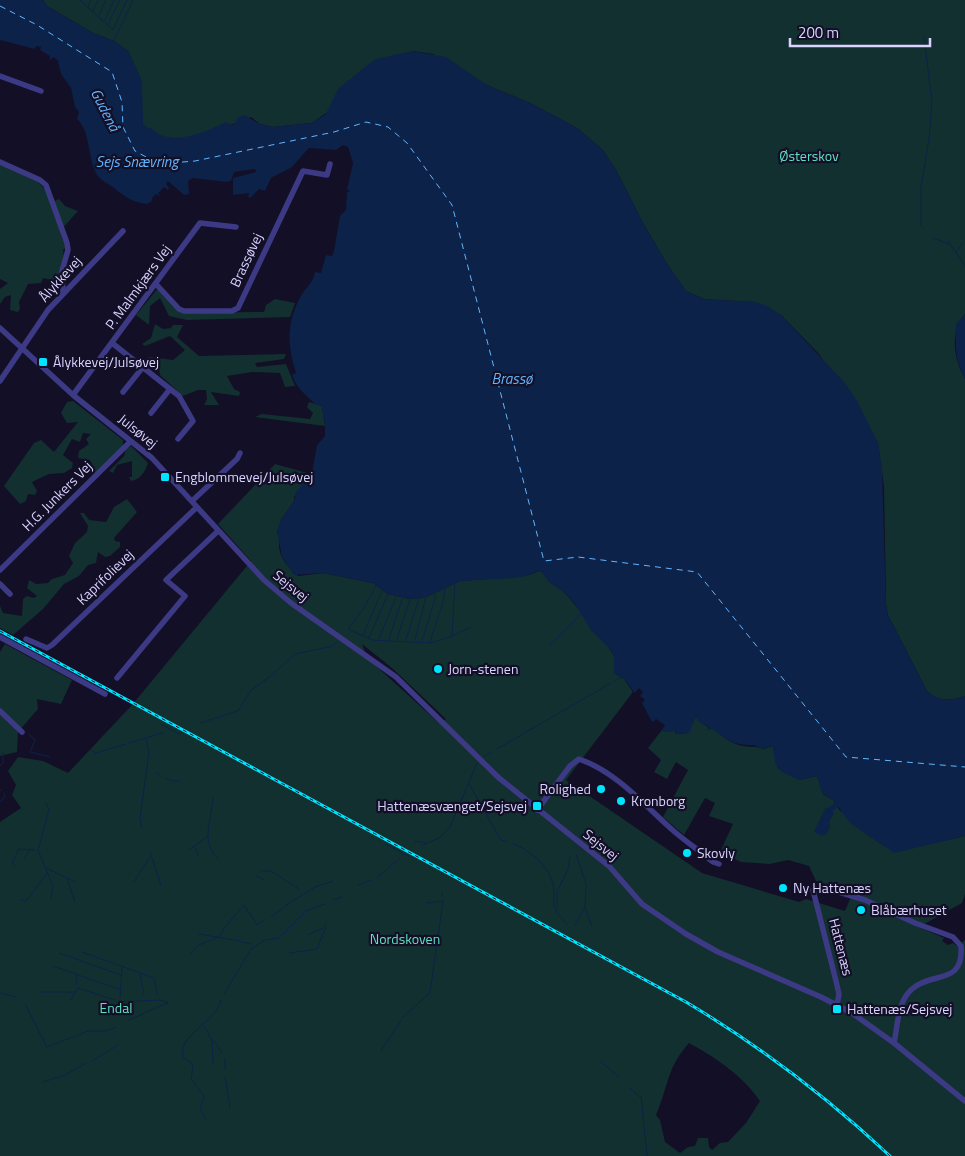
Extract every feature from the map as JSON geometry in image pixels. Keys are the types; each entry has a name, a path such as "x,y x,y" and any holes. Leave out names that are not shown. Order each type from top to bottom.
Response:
{"street":[{"path":"0,76 41,91"},
{"path":"0,162 40,180 46,185 68,243 62,271 63,292"},
{"name":"Brassøvej","path":"156,284 179,309 184,311 232,311 238,308 303,171 327,175 330,164"},
{"name":"P. Malmkjærs Vej","path":"73,395 200,223 236,227"},
{"name":"Ålykkevej","path":"0,381 21,348 63,292 123,231"},
{"name":"Julsøvej","path":"0,328 73,395 152,458 249,565"},
{"path":"112,343 179,396 193,421 178,439"},
{"path":"123,392 143,367"},
{"path":"151,413 170,389"},
{"name":"H.G. Junkers Vej","path":"0,570 131,441"},
{"path":"192,501 237,459 240,453"},
{"name":"Kaprifolievej","path":"26,639 48,648 52,646 197,507"},
{"path":"117,678 185,596 166,580 218,531"},
{"name":"Sejsvej","path":"249,565 291,603 396,677 499,778 609,866 642,904 666,921 718,952 837,1005 894,1043 965,1101"},
{"path":"0,584 10,594"},
{"path":"0,637 105,694"},
{"path":"0,711 22,732"},
{"path":"537,810 570,766 578,759 593,764 608,774 677,833 713,862 719,864"},
{"name":"Hattenæs","path":"837,1005 839,994 812,890 839,892 865,900 907,920 953,937 961,946 958,966 949,976 930,980 911,989 900,1008 894,1043"}],"green space":[{"name":"Østerskov","path":"43,0 965,0 965,314 957,329 955,346 958,363 965,379 965,696 945,700 931,695 927,691 888,615 886,605 884,487 878,443 819,354 781,315 755,302 704,299 686,291 667,264 616,170 603,150 577,128 530,103 487,85 433,54 413,51 312,123 273,127 260,124 251,117 210,131 177,139 169,139 154,133 143,124 129,52 114,41 93,33 47,6"},
{"path":"0,164 38,182 46,190 51,203 59,199 65,206 78,211 61,230 62,238 67,240 68,246 63,250 64,259 60,285 56,288 53,287 51,280 43,278 41,283 28,284 19,302 20,309 18,312 10,310 11,295 5,297 0,304 0,289 8,283 0,279"},
{"path":"159,287 182,313 264,312 266,305 275,299 295,303 290,317 187,320 169,316 160,298 150,306 149,325 136,315"},
{"path":"155,324 163,329 171,328 173,325 183,325 177,337 199,356 286,354 284,359 255,363 257,367 286,364 295,386 285,387 280,373 252,372 227,376 234,389 240,392 239,396 211,392 219,405 204,405 207,399 206,390 198,390 183,396 160,375 159,369 150,362 146,365 142,362 149,357 173,360 185,350 170,336 145,346 142,344 151,338"},
{"path":"73,401 123,440 123,446 94,476 91,472 94,468 90,460 78,458 79,451 89,444 86,439 91,434 83,433 80,442 72,439 63,455 73,463 72,468 64,473 49,474 32,482 37,491 35,495 28,494 26,501 20,504 4,486 34,443 41,440 54,452 78,422 67,423 61,413 67,402"},
{"path":"309,402 322,406 325,426 255,417 262,414 310,419 313,413 307,407"},
{"path":"131,446 148,463 142,475 131,481 129,477 132,477 132,461 117,465 113,473 109,471 124,456 126,449"},
{"name":"Nordskoven","path":"275,464 311,474 294,497 294,501 281,520 277,533 279,550 288,566 298,576 323,573 373,583 388,594 410,599 426,597 460,581 526,576 539,571 544,573 550,582 565,593 582,613 592,631 606,643 614,656 614,673 624,679 633,692 566,780 702,873 799,902 806,899 845,911 853,892 816,881 809,866 788,860 770,864 741,862 720,852 733,824 709,816 715,803 705,798 684,835 663,817 688,770 676,762 667,779 654,772 661,760 648,748 662,730 666,732 676,730 675,734 688,733 696,716 699,721 709,728 707,731 711,728 735,744 763,749 773,746 778,768 799,780 817,776 823,794 833,800 840,811 939,842 965,836 965,894 962,903 919,927 944,938 942,941 948,945 953,943 957,946 965,940 965,1156 0,1156 0,822 21,808 12,795 16,785 8,771 18,757 43,761 68,773 132,705 251,561 218,524","holes":["362,644 392,668 446,719 439,723 367,658","689,1043 709,1054 737,1075 760,1101 746,1123 728,1142 720,1143 712,1150 709,1147 708,1138 698,1138 695,1146 688,1147 680,1153 665,1142 660,1120 656,1115 672,1069"]},
{"path":"127,499 137,512 114,538 115,541 120,542 120,547 110,556 105,557 98,552 96,563 88,565 79,576 64,584 43,609 13,635 0,628 0,606 3,613 22,616 23,599 27,596 34,598 37,596 27,588 29,580 36,584 48,583 52,579 65,575 73,563 69,556 75,543 87,532 88,526 80,513 84,513 89,520 106,522 114,507"},
{"path":"5,644 72,680 61,704 37,699 38,709 18,732 17,752 0,756 0,652"}],"water":[{"name":"Brassø","path":"0,0 43,0 47,6 93,33 114,41 129,52 142,81 143,124 161,135 179,138 189,136 226,122 231,125 235,124 237,118 244,115 260,124 273,127 312,123 326,114 338,89 376,59 412,51 446,57 487,85 530,103 577,128 603,150 616,170 667,264 686,291 704,299 755,302 767,306 781,315 845,383 856,399 878,443 882,468 886,605 888,615 927,691 945,700 965,696 965,836 894,853 851,824 833,800 822,793 817,776 799,780 782,772 775,763 773,746 762,749 754,745 731,741 711,728 707,731 709,727 698,721 696,716 689,733 675,734 676,731 666,732 662,730 665,725 656,719 653,722 642,703 645,700 640,696 643,692 639,688 635,693 624,679 614,673 614,656 610,649 592,631 575,604 565,593 548,581 542,572 538,571 514,578 460,581 426,597 410,599 388,594 373,583 323,573 294,575 282,557 277,531 281,520 294,501 296,492 312,473 317,445 325,436 325,422 321,405 316,405 302,392 292,375 296,373 290,343 291,324 293,314 302,294 311,282 315,272 321,273 326,255 332,256 334,251 340,216 346,210 347,192 350,191 347,189 353,163 348,147 343,145 336,150 309,148 292,167 271,178 265,191 259,189 250,198 248,197 249,193 233,195 233,178 256,172 255,169 234,172 231,181 226,182 193,178 188,181 189,194 184,195 168,181 166,184 169,188 168,190 164,187 158,193 161,197 156,194 152,198 151,203 134,201 122,195 97,175 85,131 77,119 79,112 75,107 71,88 61,74 58,61 54,57 49,60 50,56 40,50 41,47 36,46 35,49 0,40"},
{"path":"965,314 965,379 957,359 956,324"},
{"path":"826,807 834,813 829,822 830,827 827,833 822,836 814,832"}],"waterway":[{"path":"80,0 113,30 127,0"},
{"path":"88,6 91,0"},
{"path":"93,11 98,0"},
{"path":"99,15 106,0"},
{"path":"105,20 114,0"},
{"path":"108,24 120,0"},
{"path":"114,41 133,0"},
{"path":"924,37 932,102 929,139 921,187 921,226 924,229"},
{"path":"933,238 949,244"},
{"path":"948,241 965,266"},
{"path":"956,252 963,243"},
{"path":"452,636 455,582"},
{"path":"377,584 364,608 348,629 372,640 430,643 471,627"},
{"path":"430,642 443,602 445,588"},
{"path":"363,635 383,589"},
{"path":"369,638 388,594"},
{"path":"422,641 435,594"},
{"path":"379,639 396,597"},
{"path":"415,640 426,597"},
{"path":"406,640 419,598"},
{"path":"389,639 402,599"},
{"path":"397,639 410,599"},
{"path":"550,645 582,613"},
{"path":"200,723 238,711 251,690 271,676 295,654 333,646 337,642"},
{"path":"615,681 621,677"},
{"path":"497,749 611,683"},
{"path":"161,724 179,734 181,733"},
{"path":"129,743 163,733"},
{"path":"29,734 35,740 30,752 50,757"},
{"path":"142,828 140,818 149,752 146,738"},
{"path":"91,750 96,753 126,744"},
{"path":"483,757 492,752"},
{"path":"0,766 3,763 3,753"},
{"path":"423,845 441,837 450,827 477,763"},
{"path":"156,773 161,776"},
{"path":"166,778 172,781 180,781"},
{"path":"469,784 501,840 507,842"},
{"path":"0,801 5,797 4,793"},
{"path":"213,797 208,838 209,845 219,860"},
{"path":"46,803 49,810 38,850 53,886 51,899"},
{"path":"830,810 836,805"},
{"path":"189,850 208,836"},
{"path":"415,841 426,843"},
{"path":"386,844 409,857"},
{"path":"513,844 525,849 546,869 554,889 554,906 567,924"},
{"path":"194,846 198,855"},
{"path":"15,866 12,863 19,849 35,850"},
{"path":"24,859 29,851"},
{"path":"150,852 161,885"},
{"path":"576,854 586,884 585,908 592,926"},
{"path":"557,909 557,892 568,869 570,856"},
{"path":"134,882 150,857"},
{"path":"378,877 400,858"},
{"path":"46,868 75,882"},
{"path":"261,871 271,871 299,889"},
{"path":"21,900 26,901 48,872"},
{"path":"257,876 264,880"},
{"path":"67,879 75,902"},
{"path":"358,885 371,880"},
{"path":"285,906 315,887 333,881"},
{"path":"333,900 342,897"},
{"path":"427,903 443,901"},
{"path":"402,1018 430,993 443,901"},
{"path":"224,994 251,949 265,940 279,938 306,911 325,904"},
{"path":"190,954 197,946 220,936 225,927 244,905 257,925 263,921"},
{"path":"271,917 283,908"},
{"path":"575,926 584,909"},
{"path":"308,935 323,928 326,924"},
{"path":"290,953 317,949 326,927"},
{"path":"199,934 240,941"},
{"path":"242,942 252,944"},
{"path":"82,952 154,978 157,994"},
{"path":"59,953 121,975"},
{"path":"53,966 121,990"},
{"path":"120,998 122,968"},
{"path":"140,974 144,994"},
{"path":"76,975 77,984"},
{"path":"70,1001 78,988 115,1000"},
{"path":"41,992 75,992"},
{"path":"0,993 16,997"},
{"path":"120,1002 160,1000 168,1003"},
{"path":"206,1120 200,1108 204,1096 191,1079 193,1067 190,1061 183,1058 183,1049 186,1041 212,1016 221,1000"},
{"path":"129,1020 167,1003"},
{"path":"25,1004 47,1047 88,1031 107,1031 116,1027"},
{"path":"381,1050 401,1021"},
{"path":"204,1026 212,1040 213,1063"},
{"path":"214,1041 222,1053"},
{"path":"92,1061 118,1045"},
{"path":"225,1059 225,1069"},
{"path":"600,1061 619,1077"},
{"path":"43,1082 65,1075 86,1063"},
{"path":"225,1076 230,1108"},
{"path":"630,1088 641,1098"},
{"path":"641,1096 647,1156"}],"ferry route":[{"path":"0,6 37,25 112,72 122,102 123,127 135,151 159,164 195,161 334,132 366,122 388,127 407,143 452,205 544,561 578,557 697,572 846,757 965,767"}],"railway":[{"path":"0,631 686,1002 740,1036 792,1073 842,1113 890,1156"}],"place":[{"name":"Ålykkevej/Julsøvej","path":"43,362"},
{"name":"Engblommevej/Julsøvej","path":"165,477"},
{"name":"Jorn-stenen","path":"438,669"},
{"name":"Rolighed","path":"601,789"},
{"name":"Kronborg","path":"621,801"},
{"name":"Hattenæsvænget/Sejsvej","path":"537,806"},
{"name":"Skovly","path":"687,853"},
{"name":"Ny Hattenæs","path":"783,888"},
{"name":"Blåbærhuset","path":"861,910"},
{"name":"Hattenæs/Sejsvej","path":"837,1009"}],"water label":[{"name":"Gudenå","path":"105,110"},
{"name":"Sejs Snævring","path":"137,162"}],"park label":[{"name":"Endal","path":"116,1008"}]}
